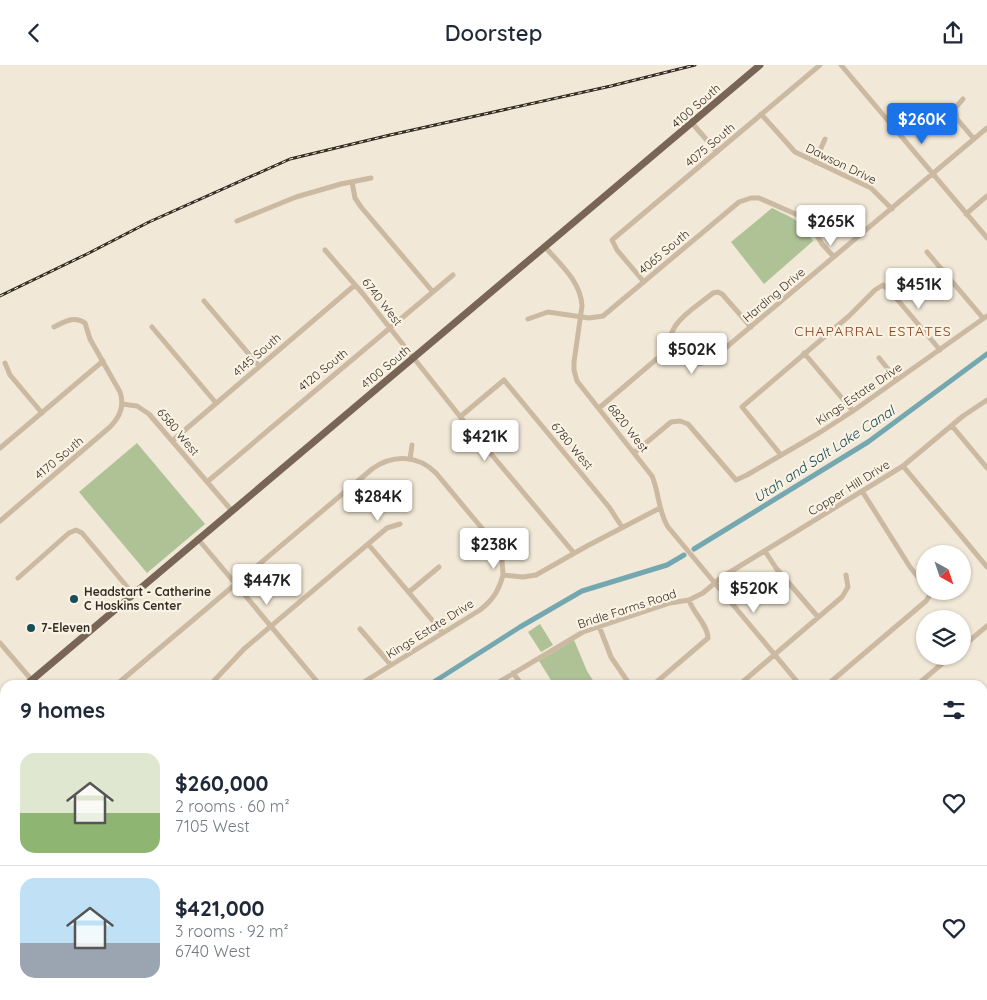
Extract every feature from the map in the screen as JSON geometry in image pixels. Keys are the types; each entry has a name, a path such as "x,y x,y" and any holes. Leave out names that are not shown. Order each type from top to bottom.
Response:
{"main road":[{"name":"4100 South","path":"35,680 198,539 760,65"}],"street":[{"name":"4075 South","path":"644,282 617,250 612,240 820,65"},
{"path":"841,65 987,238"},
{"path":"963,99 955,108 956,116 974,139"},
{"name":"Dawson Drive","path":"761,114 791,149 799,155 871,188 892,209"},
{"path":"692,123 717,152"},
{"name":"Harding Drive","path":"663,353 681,363 691,365 710,361 987,128"},
{"path":"815,162 825,139"},
{"path":"238,221 296,197 335,186 371,179"},
{"path":"352,183 356,198 361,207 433,292"},
{"path":"966,214 987,196"},
{"name":"4065 South","path":"528,319 548,312 580,317 596,318 603,316 739,202 750,198 759,198 806,220 814,229 822,244 834,257"},
{"name":"6820 West","path":"545,247 580,290 582,305 574,369 577,381 652,476 656,484 663,519 668,527 796,680"},
{"name":"6740 West","path":"325,250 574,553"},
{"path":"927,252 985,317"},
{"name":"4120 South","path":"208,483 284,418 303,399 390,329 452,275"},
{"name":"4145 South","path":"172,441 355,285"},
{"path":"781,455 742,407 849,316 875,290 883,285 891,292 940,349"},
{"path":"599,408 663,353 672,332 680,321 713,293 720,292 751,327"},
{"path":"204,301 259,366"},
{"name":"Kings Estate Drive","path":"634,453 671,422 680,421 688,424 736,480 853,411 985,317"},
{"path":"54,327 73,319 83,321 90,339 120,392 122,404"},
{"path":"152,327 216,403"},
{"path":"804,353 853,411"},
{"path":"879,358 897,380"},
{"path":"0,449 103,361"},
{"path":"5,363 10,375 42,413"},
{"name":"6780 West","path":"461,416 504,380 609,507 622,527"},
{"name":"Copper Hill Drive","path":"715,583 902,467 969,411 987,400"},
{"name":"6580 West","path":"122,404 144,409 232,511"},
{"name":"4170 South","path":"0,521 113,424 120,414 122,404"},
{"path":"952,425 987,467"},
{"path":"410,459 412,445"},
{"path":"122,680 376,466 390,460 410,459 425,464 436,473 493,541 501,556 503,575 523,577 536,575 660,508"},
{"path":"902,467 987,567"},
{"path":"862,491 916,575"},
{"path":"215,680 239,653 387,528 400,524"},
{"path":"18,578 69,533 76,530 82,533 134,595"},
{"path":"198,539 316,680"},
{"path":"368,544 443,633"},
{"path":"765,551 775,567 818,617"},
{"path":"409,592 439,567"},
{"name":"Kings Estate Drive","path":"367,680 490,603 497,594 503,575"},
{"path":"745,680 846,592 848,585 846,575"},
{"name":"Bridle Farms Road","path":"502,680 579,634 670,603 689,600 715,583"},
{"path":"660,680 706,641 709,636 691,607 689,600"},
{"path":"833,680 926,600"},
{"path":"599,626 611,657 627,680"},
{"path":"971,639 987,626"},
{"path":"360,629 391,665"},
{"path":"0,643 29,680"},
{"path":"923,680 940,665"},
{"path":"513,673 518,680"}],"green space":[{"path":"772,208 791,217 805,228 813,241 764,284 731,242"},
{"path":"137,443 205,524 147,573 79,492"},
{"path":"540,624 553,645 541,652 528,632"},
{"path":"574,640 593,680 551,680 539,661"}],"waterway":[{"name":"Utah and Salt Lake Canal","path":"694,549 868,442 987,354"},
{"name":"Utah and Salt Lake Canal","path":"437,680 520,627 582,591 667,565 684,555"}],"railway":[{"path":"0,296 149,222 290,159 695,65"}],"place":[{"name":"Headstart - Catherine C Hoskins Center","path":"74,599"},
{"name":"7-Eleven","path":"31,628"}],"district":[{"name":"CHAPARRAL ESTATES","path":"873,331"}]}
